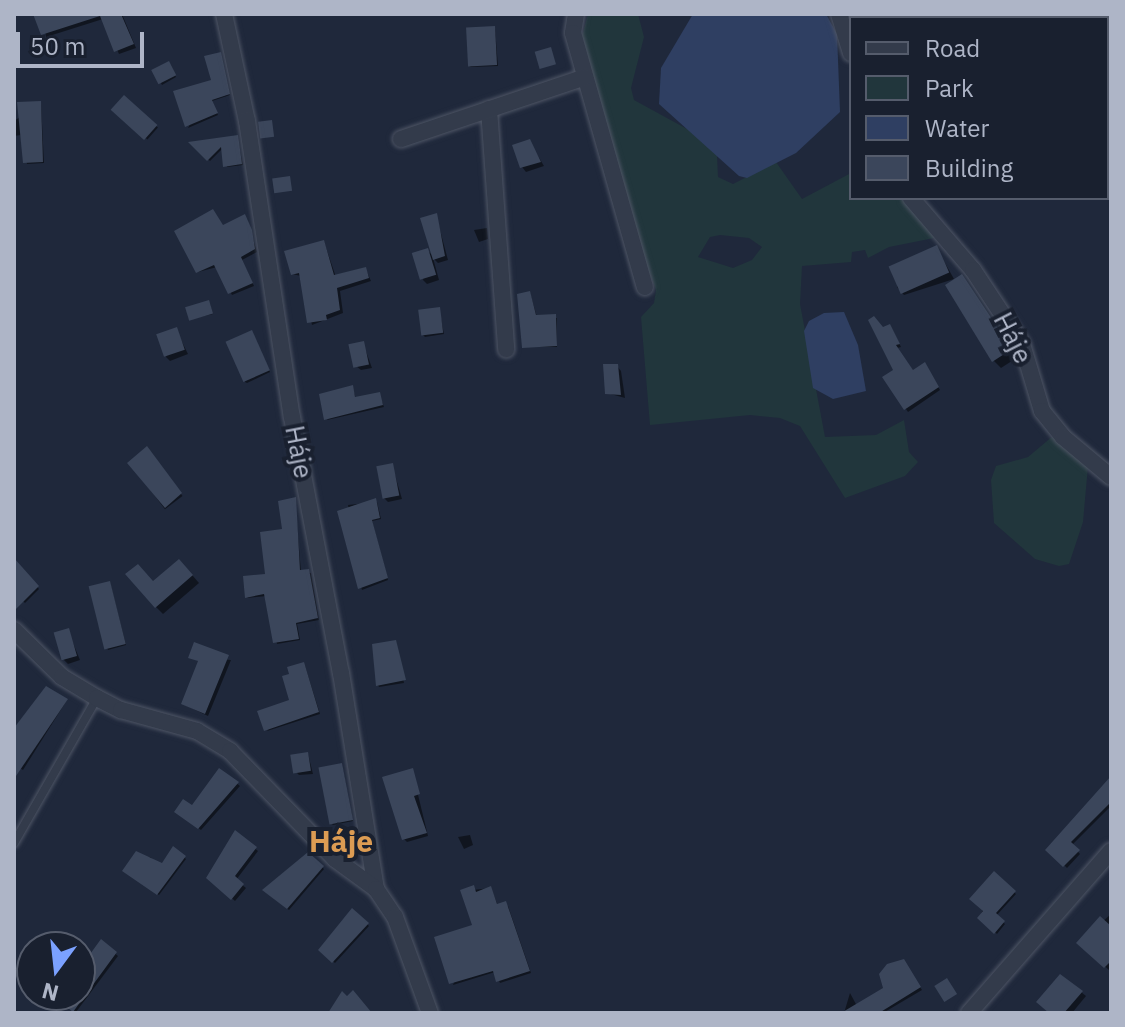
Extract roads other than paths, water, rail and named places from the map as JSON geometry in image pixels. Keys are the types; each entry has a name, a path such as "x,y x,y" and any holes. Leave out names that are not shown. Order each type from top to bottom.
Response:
{"street":[{"name":"Háje","path":"224,14 247,121 292,417 376,889"},
{"path":"576,14 573,33 645,287"},
{"path":"839,14 849,46"},
{"path":"401,139 585,77"},
{"path":"489,109 506,349"},
{"name":"Háje","path":"913,200 973,270 1022,344 1042,411 1063,437 1111,477"},
{"name":"Háje","path":"14,630 62,677 97,698 214,740 335,859 376,889 395,917 430,1013"},
{"path":"969,1013 1111,851"}],"lane":[{"path":"14,843 97,698"}],"water":[{"path":"693,14 826,14 837,34 840,112 796,153 747,178 739,176 659,104 661,68"},
{"path":"844,312 858,345 866,391 833,399 813,388 804,331 809,321 824,313"}],"district":[{"name":"Háje","path":"341,841"}]}
